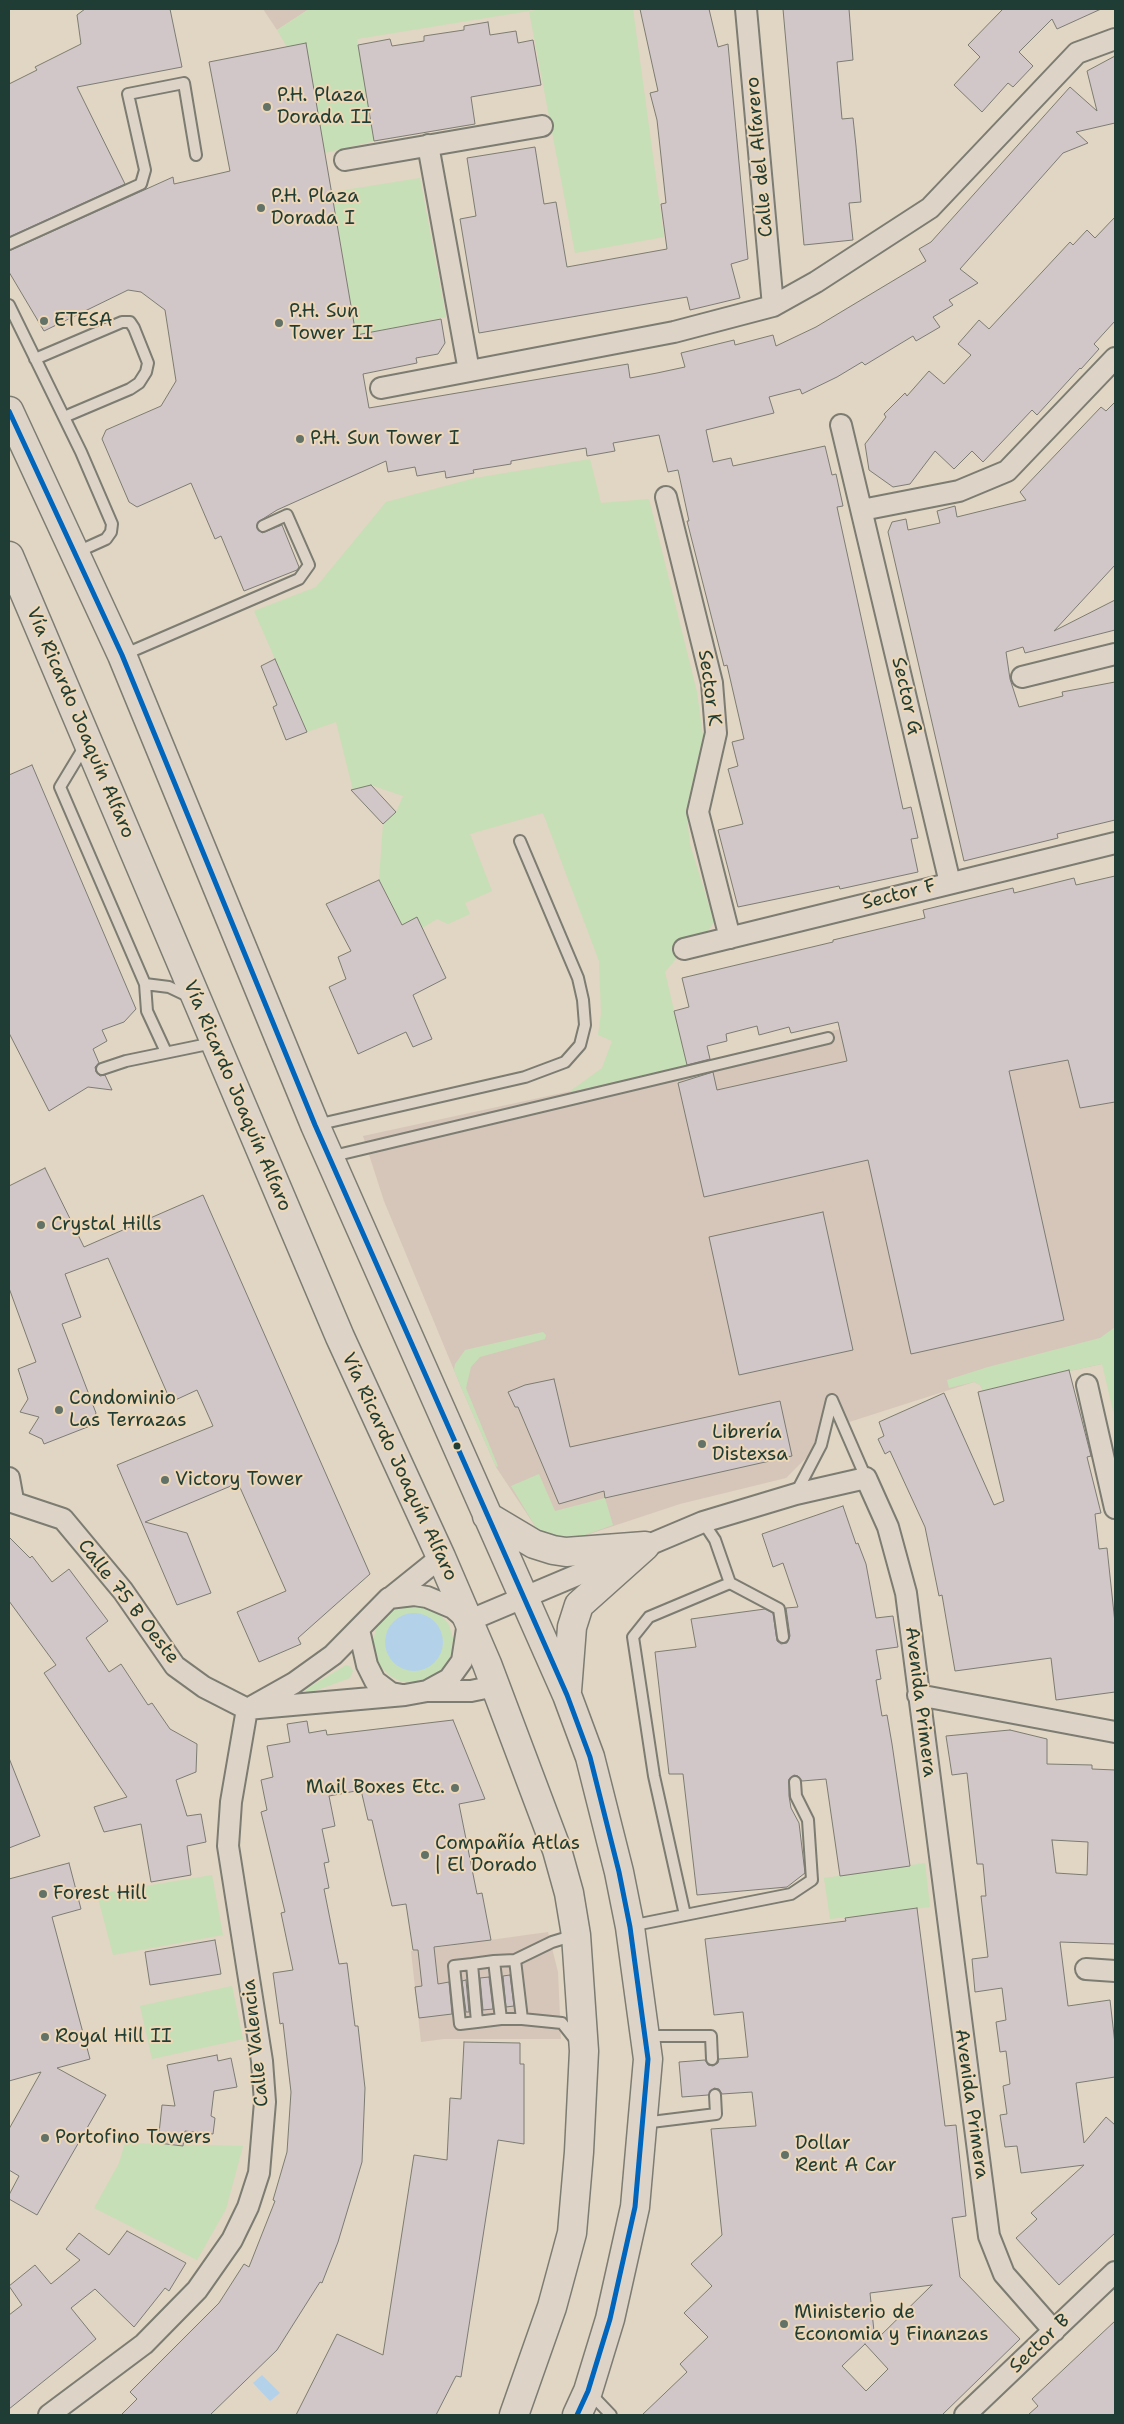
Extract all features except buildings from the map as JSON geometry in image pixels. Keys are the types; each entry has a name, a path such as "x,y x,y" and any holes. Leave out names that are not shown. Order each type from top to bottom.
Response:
{"main road":[{"path":"9,411 122,656 314,1125 524,1596 567,1695 590,1756 619,1872 630,1927 648,2059 635,2207 610,2320 582,2403"},
{"name":"Vía Ricardo Joaquín Alfaro","path":"9,556 340,1337 441,1557 468,1621 495,1686 556,1850 569,1893 576,1935 584,2051 579,2152 572,2233 552,2307 514,2415"},
{"path":"487,1516 534,1544 553,1550 566,1552 645,1546"},
{"path":"567,1695 572,1627 576,1612 595,1590 645,1546"}],"street":[{"name":"Calle del Alfarero","path":"746,9 773,306"},
{"path":"381,388 674,332 773,306 816,282 930,208 1077,53 1115,39"},
{"path":"346,160 542,126"},
{"path":"428,145 469,371"},
{"path":"862,510 959,491 1007,471 1115,358"},
{"name":"Sector G","path":"841,425 950,883"},
{"name":"Sector K","path":"666,497 712,683 716,733 698,812 730,938"},
{"path":"1022,677 1115,654"},
{"name":"Sector F","path":"684,950 1115,843"},
{"path":"1087,1385 1115,1508"},
{"path":"9,1478 11,1501"},
{"path":"468,1621 703,1522 796,1494 866,1478"},
{"name":"Avenida Primera","path":"866,1478 888,1527 906,1593 989,2236 1004,2274 1054,2331"},
{"name":"Calle 75 B Oeste","path":"11,1501 63,1519 123,1591 175,1666 204,1688 247,1709"},
{"path":"247,1709 294,1683 332,1655 389,1598 441,1557"},
{"path":"389,1598 414,1595 426,1597 453,1608 468,1621"},
{"path":"427,1691 449,1679 462,1661 468,1621"},
{"path":"358,1630 367,1665 375,1681 391,1693 405,1695"},
{"path":"247,1709 405,1695 427,1691 471,1691 495,1686"},
{"path":"918,1694 1115,1732"},
{"name":"Calle Valencia","path":"49,2415 144,2344 197,2290 232,2240 248,2207 260,2173 265,2102 262,2062 228,1846 231,1802 247,1709"},
{"path":"1086,1969 1115,1970"},
{"name":"Sector B","path":"966,2415 1115,2272"}],"lane":[{"path":"9,244 141,184 145,170 128,94 184,83 196,156"},
{"path":"9,305 64,417 112,528 106,539 74,553"},
{"path":"35,359 122,322 130,322 134,328 148,363 146,372 139,382 130,389 64,417"},
{"path":"122,656 299,579 309,565 287,515 263,526"},
{"path":"88,741 60,787 145,984 147,1011 166,1052"},
{"path":"314,1125 525,1077 565,1062 580,1046 585,1024 583,1000 578,978 520,841"},
{"path":"145,984 169,987 196,1000"},
{"path":"328,1157 828,1038"},
{"path":"102,1069 166,1052 214,1042"},
{"path":"796,1494 821,1445 832,1400 866,1478"},
{"path":"703,1522 715,1540 730,1583 779,1609 783,1637"},
{"path":"685,1915 654,1776 633,1638 649,1617 730,1583"},
{"path":"630,1927 791,1894 812,1880 808,1820 796,1796 796,1782"},
{"path":"576,1935 552,1942 515,1960 454,1966 460,2024 522,2019 562,2023 584,2051"},
{"path":"515,1960 522,2019"},
{"path":"494,1961 501,2020"},
{"path":"472,1964 477,2022"},
{"path":"645,2036 711,2036 712,2059"},
{"path":"642,2124 716,2114 715,2095"},
{"path":"582,2403 610,2415"}],"shaded area":[{"path":"263,9 309,9 277,30"},
{"path":"1115,967 1115,1350 1102,1364 983,1390 980,1385 974,1382 843,1424 832,1400 809,1455 786,1478 680,1504 574,1539 535,1526 496,1467 384,1201 363,1136 687,1066 840,1029"},
{"path":"548,1932 558,1972 561,2039 444,2039 421,2042 411,1951"}],"green space":[{"path":"309,9 529,9 530,11 542,9 633,9 664,237 575,253 529,11 357,39 374,141 325,153 287,47 277,30"},
{"path":"420,178 446,317 356,335 332,192"},
{"path":"590,459 601,503 649,499 697,692 703,736 686,810 690,844 714,922 705,935 684,949 665,972 687,1066 569,1092 602,1068 612,1041 598,1035 601,1013 599,961 543,813 470,834 492,891 465,903 470,914 448,924 437,919 422,928 392,930 380,910 392,905 379,880 383,824 396,812 403,796 371,785 353,790 336,722 307,732 254,611 316,587 386,502 475,478"},
{"path":"1115,1327 1115,1419 1102,1364 983,1390 980,1385 974,1382 949,1388 947,1380 988,1367 1100,1338"},
{"path":"543,1332 546,1335 545,1339 480,1357 471,1367 466,1388 498,1466 496,1467 454,1370 455,1364 465,1350"},
{"path":"539,1474 555,1511 605,1498 613,1525 574,1539 552,1539 535,1526 511,1486"},
{"path":"405,1604 418,1604 431,1608 441,1615 449,1625 453,1638 452,1651 448,1663 440,1673 428,1680 415,1683 402,1682 390,1676 381,1667 375,1655 373,1641 376,1629 383,1617 393,1609","holes":["402,1616 443,1645 435,1662 385,1637 394,1621"]},
{"path":"346,1665 351,1667 353,1671 350,1678 309,1693 306,1692 306,1689"},
{"path":"925,1863 930,1907 830,1919 824,1878"},
{"path":"212,1875 223,1935 113,1955 97,1894"},
{"path":"232,1986 243,2039 152,2059 140,2006"},
{"path":"125,2143 243,2146 226,2209 197,2260 94,2208 119,2163"}],"water":[{"path":"414,1613 425,1615 438,1626 443,1642 441,1653 430,1666 414,1671 403,1669 390,1658 385,1642 387,1631 398,1618"},
{"path":"262,2375 280,2393 270,2401 253,2383"}],"transit line":[{"path":"9,411 122,655 315,1125 567,1695 590,1757 619,1872 630,1927 648,2059 635,2207 610,2319 588,2391 577,2415"}],"place":[{"name":"P.H. Plaza Dorada II","path":"267,107"},
{"name":"P.H. Plaza Dorada I","path":"261,208"},
{"name":"ETESA","path":"44,321"},
{"name":"P.H. Sun Tower II","path":"279,323"},
{"name":"P.H. Sun Tower I","path":"300,439"},
{"name":"Crystal Hills","path":"41,1225"},
{"name":"Condominio Las Terrazas","path":"59,1410"},
{"name":"Librería Distexsa","path":"702,1444"},
{"name":"Victory Tower","path":"165,1480"},
{"name":"Mail Boxes Etc.","path":"455,1788"},
{"name":"Compañía Atlas | El Dorado","path":"425,1855"},
{"name":"Forest Hill","path":"43,1894"},
{"name":"Royal Hill II","path":"45,2037"},
{"name":"Portofino Towers","path":"45,2138"},
{"name":"Dollar Rent A Car","path":"785,2155"},
{"name":"Ministerio de Economia y Finanzas","path":"784,2324"}]}
